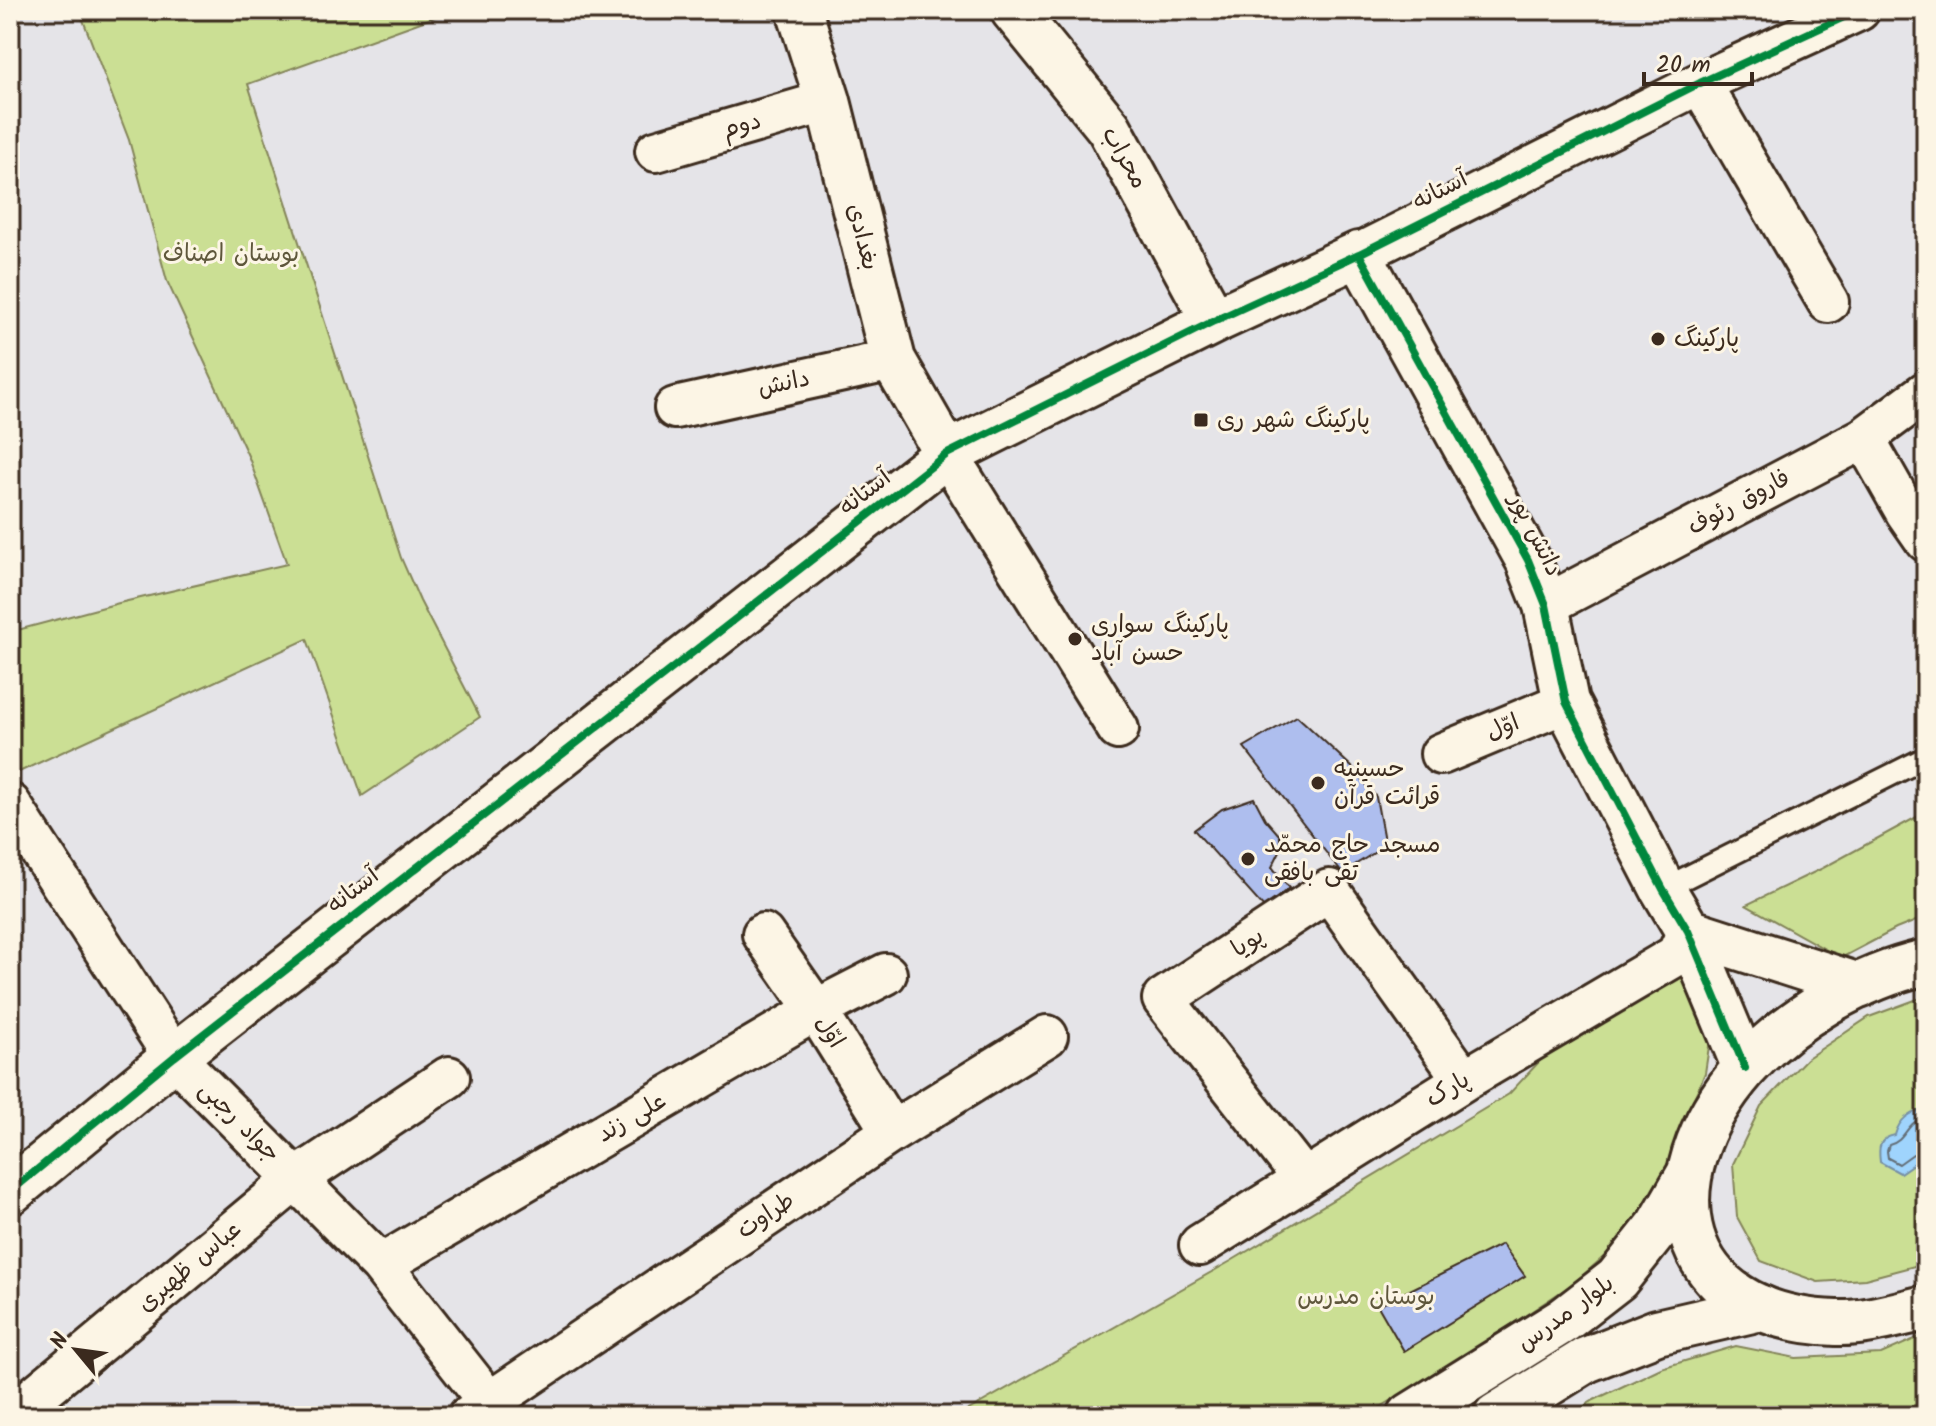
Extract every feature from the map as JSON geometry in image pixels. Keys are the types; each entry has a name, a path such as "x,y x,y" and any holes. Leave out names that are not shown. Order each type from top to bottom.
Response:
{"street":[{"name":"بغدادی","path":"799,10 828,101 893,360 947,454"},
{"name":"محراب","path":"1013,10 1109,128 1214,321"},
{"name":"آستانه","path":"10,1192 174,1057 947,454 1214,321 1359,254 1700,83 1859,10"},
{"path":"1700,83 1828,302"},
{"name":"دوم","path":"656,151 828,101"},
{"name":"دانش پور","path":"1359,254 1528,560 1546,605 1566,702 1688,931 1745,1068"},
{"name":"دانش","path":"675,408 893,360"},
{"name":"فاروق رئوف","path":"1546,605 1864,438 1926,392"},
{"path":"1864,438 1919,517"},
{"path":"947,454 1118,729"},
{"name":"اوّل","path":"1441,754 1566,702"},
{"name":"جواد رجبی","path":"10,804 174,1057 381,1265 486,1411"},
{"name":"پویا","path":"1304,1179 1163,999 1329,890 1464,1080"},
{"path":"1688,931 1859,986"},
{"name":"پارک","path":"1200,1245 1464,1080 1677,955 1688,931"},
{"name":"اوّل","path":"763,934 816,1010 892,1132"},
{"path":"1926,962 1903,967 1859,986 1818,1009 1779,1036 1745,1068 1718,1104 1699,1140 1688,1176 1685,1210 1692,1242 1708,1270 1731,1293 1761,1308 1797,1318 1838,1323 1926,1308"},
{"name":"علی زند","path":"381,1265 816,1010 886,974"},
{"name":"طراوت","path":"486,1411 892,1132 1047,1036"},
{"name":"عباس ظهیری","path":"11,1416 296,1179 449,1077"},
{"name":"بلوار مدرس","path":"1410,1416 1564,1320 1617,1279 1659,1226 1688,1176"},
{"name":"بلوار مدرس","path":"1496,1416 1586,1360 1657,1332 1761,1308"}],"lane":[{"path":"1663,889 1925,758"}],"green space":[{"name":"بوستان اصناف","path":"454,10 248,84 401,558 480,717 362,796 307,639 19,772 10,725 10,632 287,564 249,458 167,281 129,140 80,12"},
{"path":"1926,812 1926,917 1841,958 1746,905 1823,868"},
{"name":"بوستان مدرس","path":"1683,962 1711,1033 1705,1073 1664,1178 1633,1231 1574,1283 1475,1349 1366,1416 958,1416 1231,1261 1509,1094 1551,1049"},
{"path":"1926,996 1926,1263 1865,1279 1818,1282 1761,1261 1737,1217 1733,1164 1761,1106 1806,1059 1869,1017"},
{"path":"1926,1334 1926,1416 1568,1416 1661,1368 1736,1346 1796,1358 1881,1354"}],"water":[{"path":"1926,1110 1926,1162 1916,1162 1900,1173 1880,1162 1883,1141 1895,1135 1906,1117"}],"building":[{"name":"حسینیه قرائت قرآن","path":"1297,716 1354,769 1376,797 1385,846 1342,873 1244,747"},
{"name":"مسجد حاج محمّد تقی بافقی","path":"1254,798 1265,819 1280,836 1280,851 1272,867 1289,888 1264,908 1194,830 1222,809"},
{"path":"1502,1244 1525,1276 1404,1351 1378,1306"}],"cycle path":[{"path":"10,1192 174,1057 947,454 1214,321 1359,254 1700,83 1859,10"},
{"path":"1359,254 1528,560 1546,605 1566,702 1688,931 1745,1068"}],"place":[{"name":"پارکینگ","path":"1658,339"},
{"name":"پارکینگ شهر ری","path":"1201,420"},
{"name":"پارکینگ سواری حسن آباد","path":"1075,639"},
{"name":"حسینیه قرائت قرآن","path":"1318,783"},
{"name":"مسجد حاج محمّد تقی بافقی","path":"1248,859"}]}
